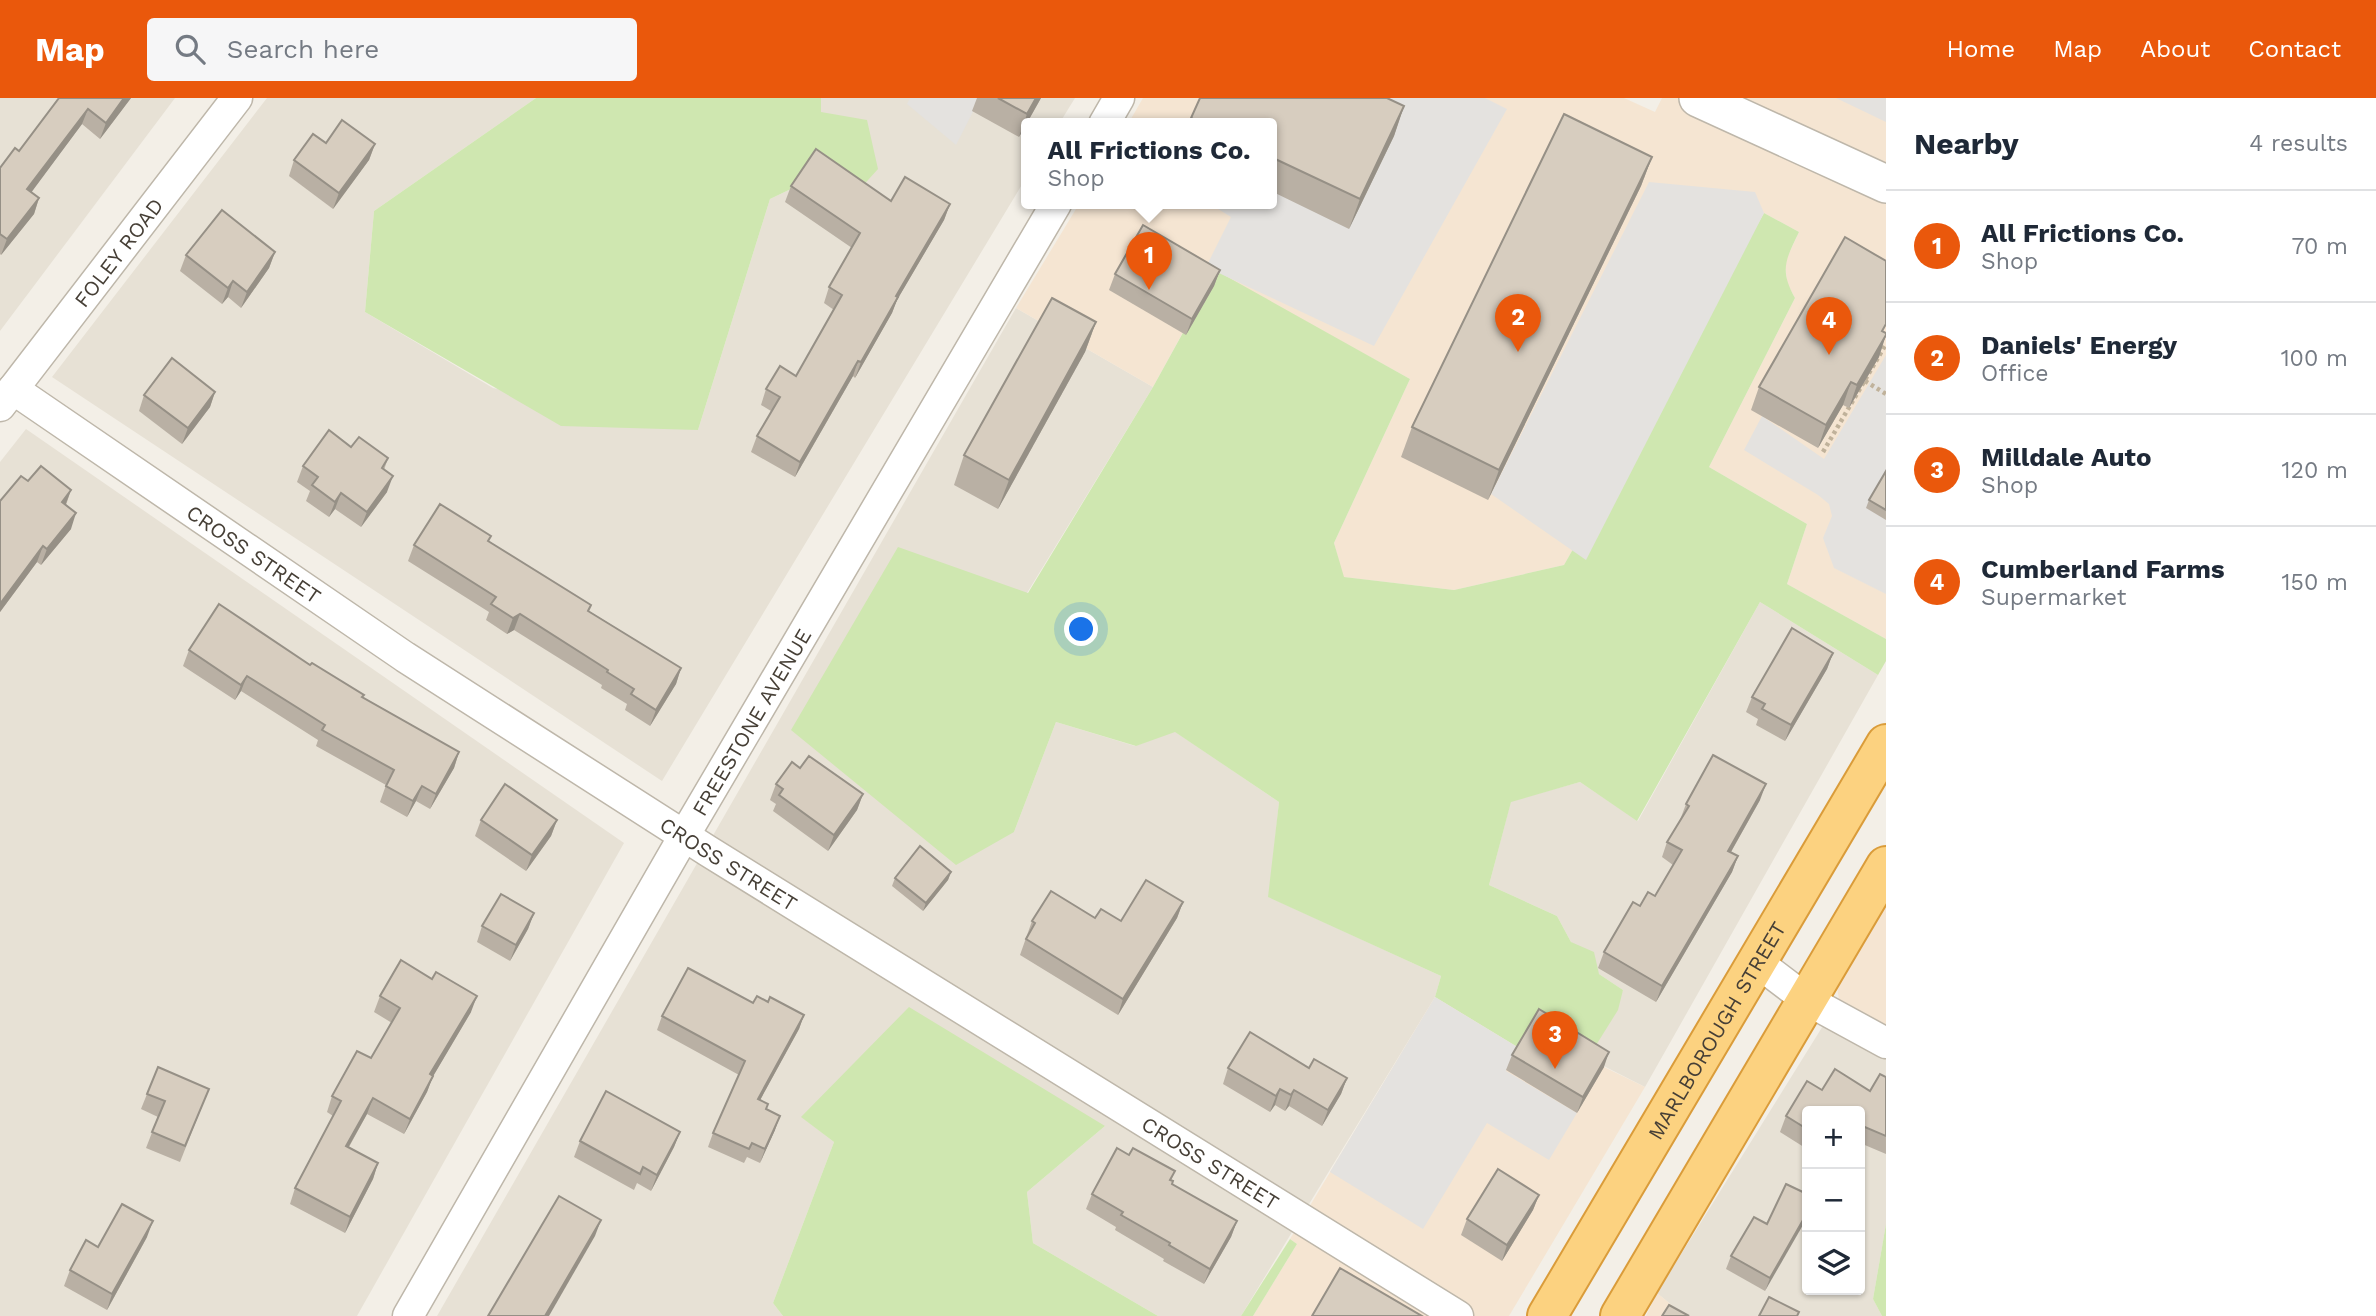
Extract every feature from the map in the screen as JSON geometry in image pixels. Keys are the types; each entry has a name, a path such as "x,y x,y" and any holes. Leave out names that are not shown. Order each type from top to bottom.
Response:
{"highway":[{"name":"MARLBOROUGH STREET","path":"1547,1316 1886,744"},
{"path":"1620,1316 1886,866"}],"street":[{"name":"FOLEY ROAD","path":"7,397 237,98"},
{"path":"1107,118 1119,98"},
{"path":"1698,98 1886,184"},
{"name":"FREESTONE AVENUE","path":"408,1316 684,836 1053,209"},
{"name":"CROSS STREET","path":"7,397 684,836 1458,1316"},
{"path":"1757,962 1807,1000 1886,1043"}],"path":[{"path":"1823,452 1886,344"},
{"path":"1865,381 1886,394"}],"shaded area":[{"path":"0,98 175,98 0,331"},
{"path":"267,98 536,98 374,211 365,312 493,388 698,430 770,199 816,177 821,98 1075,98 1063,118 1021,118 1021,186 662,781 52,377"},
{"path":"910,98 980,98 956,145 907,104"},
{"path":"1143,98 1624,98 1655,112 1662,98 1886,98 1886,639 1787,584 1807,524 1709,467 1795,298 1787,283 1785,262 1799,232 1764,213 1564,565 1454,590 1343,577 1334,543 1410,379 1216,272 1153,387 1016,308 1076,209 1277,209 1277,118 1131,118"},
{"path":"1322,98 1485,98 1507,109 1374,346 1206,267 1231,217 1218,209 1277,209 1277,193 1350,228"},
{"path":"1836,98 1886,98 1886,122"},
{"path":"1649,182 1755,192 1764,213 1586,560 1491,494"},
{"path":"1016,308 1153,387 1027,593 1014,832 1056,722 1135,746 1174,731 1279,802 1269,897 1441,976 1435,997 1241,1316 1158,1316 1033,1243 1027,1192 1105,1126 802,1117 834,1142 773,1303 783,1316 437,1316"},
{"path":"1886,355 1886,594 1834,568 1823,538 1832,516 1829,504 1744,450 1762,416 1824,459"},
{"path":"26,429 624,843 357,1316 0,1316 0,462"},
{"path":"1760,602 1878,675 1645,1087 1588,1058 1623,990 1599,974 1571,942 1557,916 1489,885 1511,801 1580,782 1638,821"},
{"path":"1886,904 1886,1027 1839,1000 1837,987"},
{"path":"1435,997 1519,1048 1604,1067 1645,1087 1509,1316 1253,1316 1297,1244 1290,1239"},
{"path":"1435,997 1519,1048 1506,1071 1577,1113 1549,1160 1487,1123 1423,1229 1330,1172"},
{"path":"1839,1000 1886,1027 1886,1224 1873,1299 1882,1316 1685,1316 1657,1293"},
{"path":"1657,1293 1685,1316 1646,1316"}],"green space":[{"path":"536,98 821,98 821,112 867,120 878,169 859,190 816,177 770,199 698,430 561,426 365,312 374,211"},
{"path":"1764,213 1799,232 1786,265 1787,280 1795,298 1709,467 1807,524 1787,584 1886,639 1886,661 1878,675 1760,602 1637,821 1580,782 1511,802 1489,885 1557,916 1571,942 1594,952 1599,974 1623,990 1618,1010 1588,1058 1519,1048 1435,997 1441,976 1268,897 1279,802 1175,732 1136,746 1056,722 1014,832 956,865 791,730 898,547 1028,593 1153,387 1217,271 1410,379 1334,543 1344,577 1454,590 1564,565"},
{"path":"909,1007 1105,1126 1027,1192 1033,1243 1158,1316 783,1316 773,1303 834,1142 801,1117"},
{"path":"1886,1224 1886,1316 1882,1316 1873,1299"},
{"path":"1290,1239 1297,1244 1253,1316 1241,1316"}],"building":[{"path":"59,98 124,98 106,123 88,109 27,189 39,198 7,239 0,234 0,168 15,148 19,151"},
{"path":"998,98 1036,98 1027,114"},
{"path":"1200,98 1387,98 1404,106 1360,199 1277,160 1277,118 1191,118"},
{"path":"1564,114 1652,157 1499,470 1412,427"},
{"path":"342,120 375,144 339,193 294,160 313,134 326,143"},
{"path":"816,149 891,201 905,177 950,204 861,362 858,361 800,462 757,436 780,397 766,389 780,366 796,376 842,295 829,287 860,233 791,186"},
{"path":"222,210 275,252 247,292 233,281 228,288 186,255"},
{"path":"1143,225 1220,270 1192,319 1115,274"},
{"path":"1845,237 1886,261 1886,324 1882,331 1886,335 1857,385 1851,382 1826,425 1759,387"},
{"path":"1052,298 1096,322 1009,480 964,455"},
{"path":"172,358 215,392 188,428 144,395"},
{"path":"329,430 351,447 359,437 388,458 382,468 393,476 367,512 341,493 335,502 312,485 318,477 303,466"},
{"path":"41,466 71,490 62,502 76,513 47,549 43,546 0,604 0,501 21,476 28,481"},
{"path":"1886,471 1886,510 1869,500"},
{"path":"440,504 491,536 488,541 591,605 588,611 681,668 656,710 631,694 634,689 607,672 608,670 520,614 513,618 491,604 496,597 414,545"},
{"path":"219,604 310,665 312,663 364,695 362,697 459,752 436,794 422,786 413,801 386,786 394,770 322,730 325,725 247,676 241,685 189,650"},
{"path":"1792,628 1833,653 1791,725 1762,709 1765,704 1752,697"},
{"path":"1713,755 1766,784 1728,851 1738,856 1662,986 1604,952 1633,902 1640,906 1648,892 1655,896 1682,850 1667,842 1689,806 1686,804"},
{"path":"809,756 863,794 834,835 779,795 783,789 776,784 792,762 800,768"},
{"path":"505,784 557,820 532,855 481,820"},
{"path":"920,846 951,872 926,903 895,878"},
{"path":"1146,880 1183,902 1123,999 1026,939 1035,923 1032,921 1051,891 1095,918 1101,909 1121,921"},
{"path":"501,894 534,913 516,945 482,926"},
{"path":"401,960 432,979 436,972 477,996 430,1074 433,1076 410,1119 373,1098 346,1146 378,1163 350,1217 295,1188 341,1101 332,1096 357,1051 371,1058 400,1008 380,996"},
{"path":"688,968 753,1003 757,996 768,1002 770,997 804,1015 758,1099 768,1104 766,1109 780,1116 765,1149 752,1143 749,1149 713,1133 745,1061 662,1016"},
{"path":"1539,1009 1609,1052 1583,1097 1512,1055"},
{"path":"1250,1032 1309,1068 1314,1059 1347,1078 1328,1110 1294,1090 1291,1095 1280,1089 1276,1096 1228,1068"},
{"path":"158,1067 209,1089 185,1146 152,1132 165,1101 147,1094"},
{"path":"1835,1069 1870,1091 1880,1074 1886,1077 1886,1136 1865,1127 1865,1106 1802,1106 1802,1126 1786,1116 1807,1081 1822,1090"},
{"path":"606,1091 680,1132 657,1175 643,1167 640,1174 580,1141"},
{"path":"1117,1148 1129,1155 1133,1148 1175,1171 1170,1180 1173,1181 1172,1184 1237,1221 1210,1269 1121,1215 1123,1212 1092,1194"},
{"path":"1498,1169 1539,1195 1507,1245 1467,1219"},
{"path":"1786,1184 1802,1192 1802,1222 1770,1278 1731,1256 1754,1217 1767,1224"},
{"path":"559,1196 601,1220 545,1316 488,1316"},
{"path":"122,1204 153,1221 112,1294 70,1270 86,1240 98,1247"},
{"path":"1340,1268 1422,1316 1312,1316"},
{"path":"1769,1297 1799,1312 1797,1316 1759,1316"},
{"path":"1669,1305 1689,1316 1662,1316"}],"place":[{"name":"All Frictions Co.","path":"1149,290"},
{"name":"Daniels' Energy","path":"1518,352"},
{"name":"Cumberland Farms","path":"1829,355"},
{"name":"Milldale Auto","path":"1555,1069"}]}
